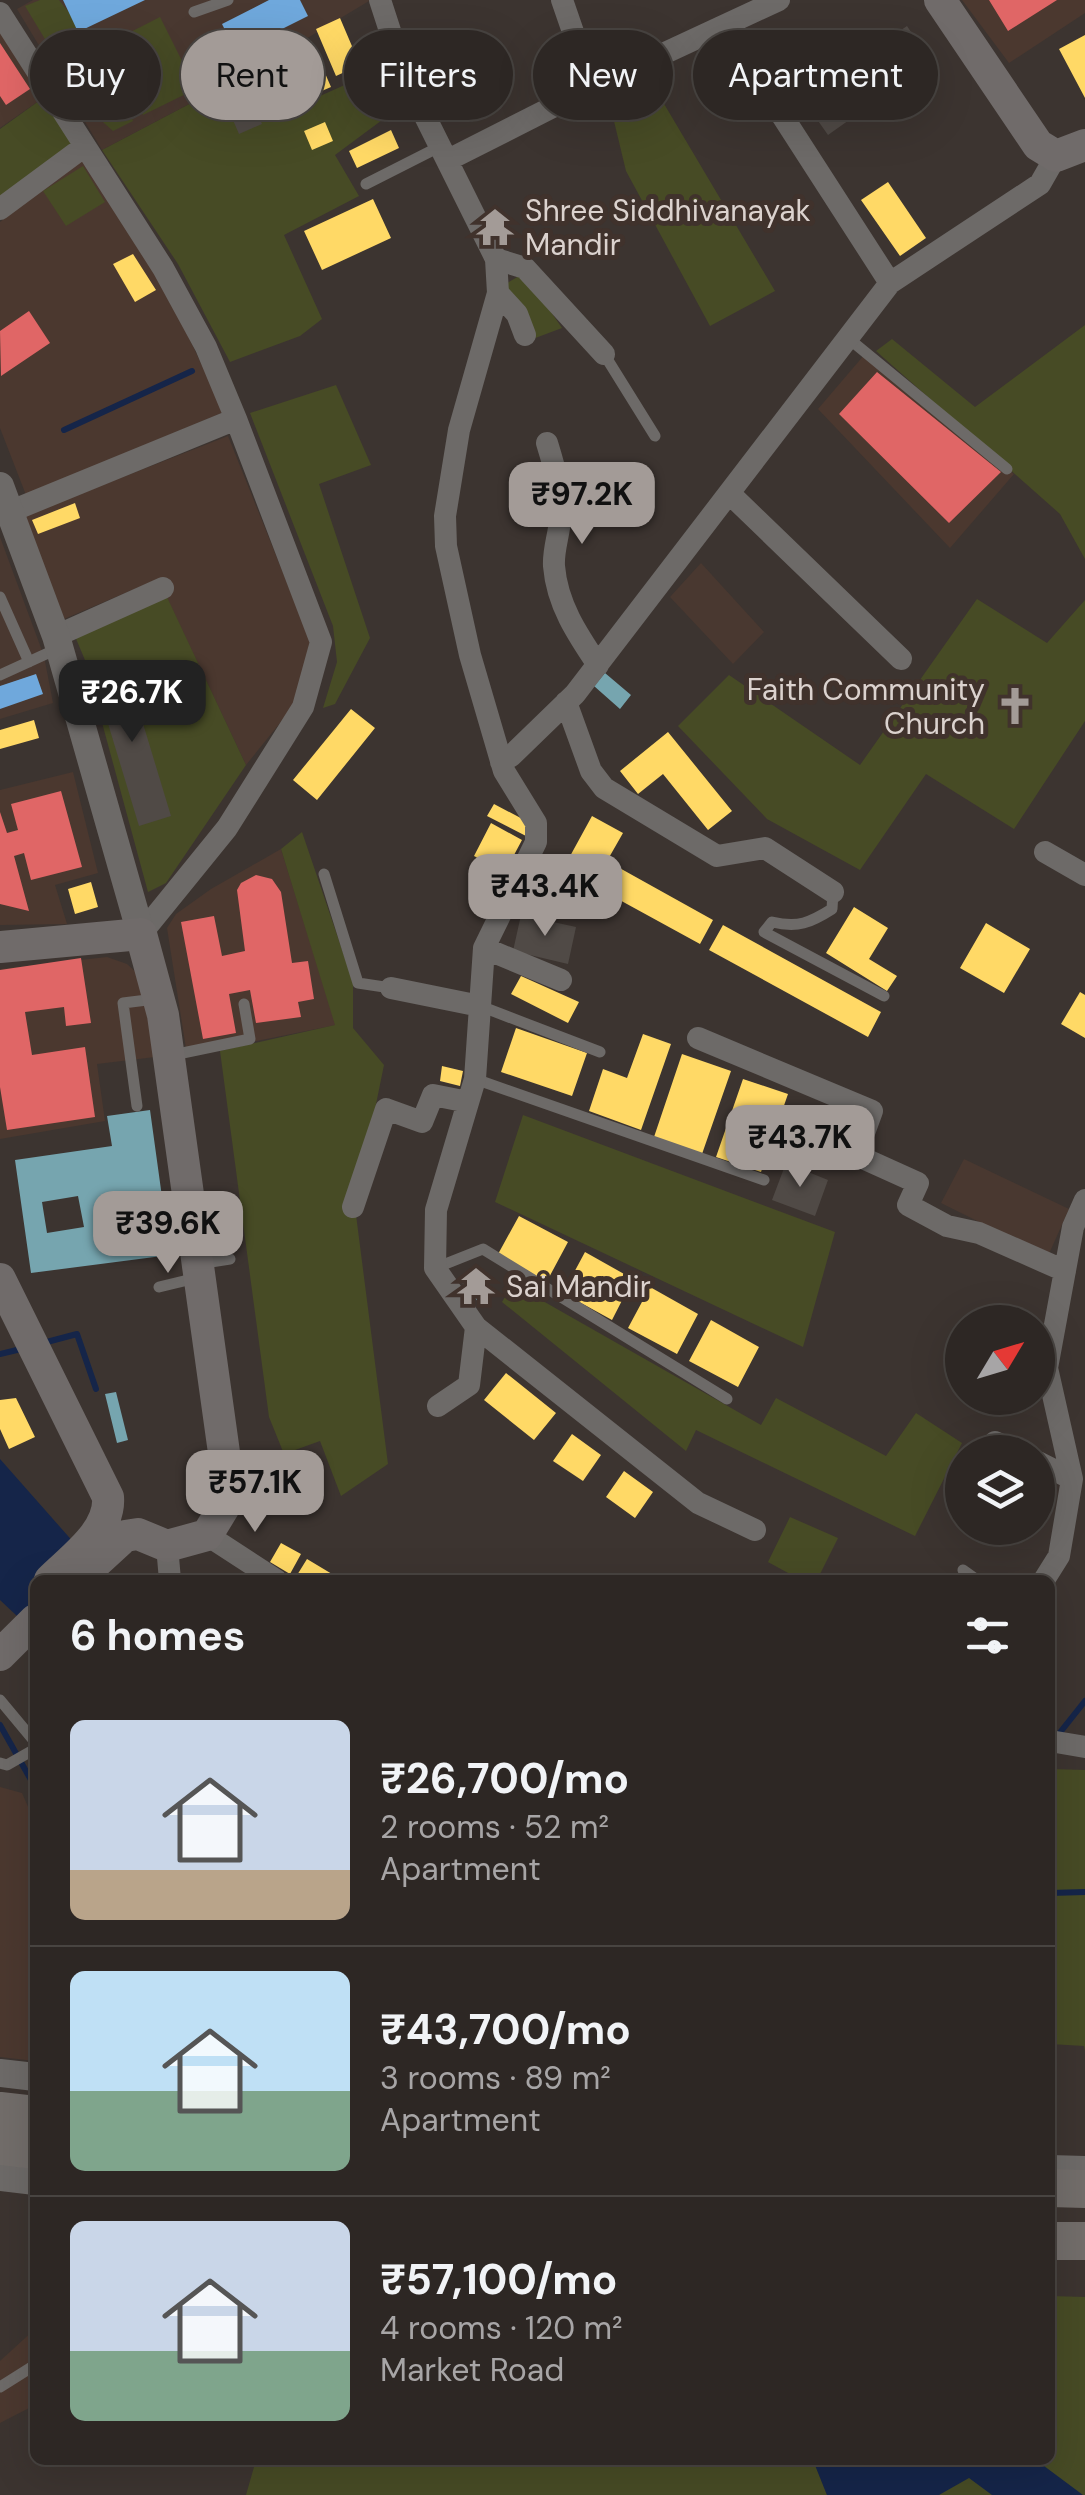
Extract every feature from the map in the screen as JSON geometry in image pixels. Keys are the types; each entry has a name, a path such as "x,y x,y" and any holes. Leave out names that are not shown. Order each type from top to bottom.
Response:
{"highway":[{"path":"10,2121 30,2144"},
{"path":"1055,2188 1085,2190"},
{"path":"1055,2241 1085,2241"}],"main road":[{"path":"940,0 1038,144 1071,150"},
{"path":"0,947 141,934 159,998 226,1474 224,1507 207,1535 128,1541 60,1575"},
{"path":"0,1280 128,1541"},
{"path":"83,1575 128,1541"},
{"path":"3,1644 30,1603"},
{"path":"3,1644 30,1624"}],"street":[{"path":"380,0 404,74 496,259 498,294 459,430 445,516 446,546 470,655 504,771 536,823 536,842 484,948 472,1090 436,1210 434,1268 476,1327 698,1503 755,1530"},
{"path":"562,0 572,30"},
{"path":"673,50 779,0"},
{"path":"0,13 163,268 206,347 321,642 303,706 227,828 141,934"},
{"path":"725,27 890,282"},
{"path":"444,153 533,113"},
{"path":"0,209 84,146"},
{"path":"502,762 566,702 598,665 890,282 1040,184 1071,150"},
{"path":"496,259 526,268 604,354"},
{"path":"498,294 517,314 525,336"},
{"path":"141,934 57,642 3,498 236,419"},
{"path":"547,443 559,482 560,522 554,564 559,594 573,628 598,665"},
{"path":"729,493 900,659"},
{"path":"57,642 163,588"},
{"path":"566,702 591,770 604,788 717,856 765,848 834,892"},
{"path":"1045,852 1085,875"},
{"path":"484,948 561,980"},
{"path":"391,988 480,1006"},
{"path":"698,1038 872,1111 856,1154 918,1183 908,1206 947,1226 979,1233 1065,1271"},
{"path":"354,1208 386,1109 422,1122 433,1095 472,1090"},
{"path":"1047,1575 1059,1556 1072,1479 1047,1368 1073,1227 1085,1200"},
{"path":"438,1406 470,1384 476,1327"},
{"path":"1055,1470 1072,1479"},
{"path":"207,1535 268,1575"},
{"path":"128,1541 165,1575"},
{"path":"1055,1741 1085,1747"},
{"path":"0,2072 30,2076"},
{"path":"1055,2169 1085,2170"},
{"path":"0,2177 30,2180"}],"lane":[{"path":"194,12 228,0"},
{"path":"366,184 444,153"},
{"path":"848,338 1006,468"},
{"path":"604,354 655,436"},
{"path":"0,596 29,662"},
{"path":"0,675 29,662 57,642"},
{"path":"324,874 358,983 391,988"},
{"path":"834,892 832,909 809,924 790,926 772,922 764,932 884,996"},
{"path":"137,1106 124,1003 159,998"},
{"path":"168,1056 250,1040 244,1004"},
{"path":"480,1006 600,1052"},
{"path":"472,1090 764,1180"},
{"path":"434,1268 483,1249 727,1399"},
{"path":"159,1287 188,1280 198,1264 230,1259"},
{"path":"963,1570 970,1575"},
{"path":"0,1700 30,1739"},
{"path":"0,1763 6,1765 30,1748"},
{"path":"0,2387 30,2368"}],"shaded area":[{"path":"33,0 369,0 321,30 181,30 181,108 161,119 161,30 30,31 17,9"},
{"path":"962,0 1085,0 1085,13 1009,63"},
{"path":"0,26 30,76 30,107 0,128"},
{"path":"84,120 159,120 102,150"},
{"path":"83,160 172,302 224,412 26,495 0,428 0,222"},
{"path":"865,354 1014,474 950,548 818,409"},
{"path":"228,436 310,640 297,702 246,765 158,579 64,619 23,516"},
{"path":"0,537 44,656 53,703 0,719"},
{"path":"701,563 764,632 733,664 670,597"},
{"path":"73,772 98,873 55,885 67,924 0,925 0,790"},
{"path":"281,849 336,1025 187,1055 167,928 176,914 211,889"},
{"path":"107,957 127,964 140,976 155,1057 97,1064 105,1121 0,1139 0,969"},
{"path":"964,1159 1069,1209 1048,1256 941,1203"},
{"path":"0,1787 22,1793 30,1811 30,2060 0,2057"},
{"path":"30,2334 30,2408 0,2423 0,2361"}],"green space":[{"path":"40,0 59,0 83,30 39,30 25,6"},
{"path":"160,17 181,59 181,96 161,106 161,30 134,30"},
{"path":"344,85 344,120 382,120 335,155 359,196 284,235 322,319 300,336 230,362 178,264 102,150 181,108 181,120 324,120 324,94"},
{"path":"30,107 30,120 57,120 75,147 0,202 0,129"},
{"path":"673,119 775,291 710,326 626,171 614,120"},
{"path":"101,120 133,120 133,121 113,131"},
{"path":"83,166 105,202 66,226 43,191"},
{"path":"524,273 562,328 530,340 504,285"},
{"path":"1085,325 1085,559 1060,514 876,351 892,339 975,407"},
{"path":"336,385 371,465 319,484 370,638 335,704 323,708 337,662 333,626 250,413"},
{"path":"167,597 246,765 166,883 148,892 85,660 74,634"},
{"path":"977,599 1047,643 1085,600 1085,721 1014,829 926,774 860,870 767,819 678,726 729,675 860,765"},
{"path":"302,832 353,982 353,1028 384,1065 355,1207 388,1464 341,1496 320,1441 284,1454 269,1417 220,1051 335,1025 281,849"},
{"path":"523,1115 835,1232 803,1347 495,1202"},
{"path":"513,1284 761,1425 776,1398 886,1456 916,1413 950,1435 945,1435 945,1477 915,1536 696,1430 686,1451 502,1302"},
{"path":"790,1517 838,1538 820,1575 792,1575 768,1562"},
{"path":"1055,1769 1085,1770 1085,2051 1084,2046 1055,2044"},
{"path":"1055,2296 1085,2297 1085,2495 930,2495 921,2465 1055,2465"},
{"path":"255,2465 815,2465 827,2495 246,2495"}],"water":[{"path":"0,1459 83,1553 44,1575 30,1575 30,1628 0,1600"},
{"path":"815,2465 1043,2465 1083,2495 992,2495 969,2478 939,2495 827,2495"}],"building: Homes":[{"path":"340,18 345,30 344,72 336,76 324,48 324,30 316,29"},
{"path":"1085,35 1085,98 1059,49"},
{"path":"324,71 331,87 324,90"},
{"path":"325,122 333,141 312,150 304,131"},
{"path":"391,130 399,148 357,168 349,151"},
{"path":"888,182 926,238 900,256 861,200"},
{"path":"373,199 391,238 322,270 304,231"},
{"path":"133,254 156,290 135,302 113,264"},
{"path":"75,503 80,518 38,534 32,520"},
{"path":"351,709 375,728 317,800 293,780"},
{"path":"34,720 39,738 0,749 0,730"},
{"path":"668,732 732,811 708,830 663,774 638,794 620,771"},
{"path":"494,804 532,824 526,836 487,816"},
{"path":"592,816 623,833 607,861 713,920 700,944 563,869"},
{"path":"491,823 522,840 505,872 474,856"},
{"path":"91,882 98,907 75,914 68,889"},
{"path":"854,907 888,928 869,959 897,976 887,991 826,953"},
{"path":"986,923 1030,949 1004,993 960,968"},
{"path":"723,925 881,1012 868,1037 709,950"},
{"path":"521,976 579,1002 568,1023 511,994"},
{"path":"1080,992 1085,995 1085,1038 1061,1024"},
{"path":"516,1028 587,1053 572,1096 501,1072"},
{"path":"643,1034 671,1044 641,1130 589,1111 603,1069 627,1078"},
{"path":"682,1054 731,1071 702,1154 654,1137"},
{"path":"442,1066 463,1071 460,1086 440,1081"},
{"path":"743,1079 788,1094 761,1172 716,1157"},
{"path":"519,1216 568,1242 546,1283 497,1256"},
{"path":"585,1252 633,1279 612,1320 563,1293"},
{"path":"650,1287 698,1314 677,1354 628,1328"},
{"path":"711,1320 759,1347 738,1387 689,1361"},
{"path":"506,1373 556,1413 534,1440 484,1400"},
{"path":"16,1398 35,1437 9,1449 0,1429 0,1400"},
{"path":"572,1434 601,1455 583,1481 553,1461"},
{"path":"624,1471 653,1492 635,1518 606,1497"},
{"path":"281,1543 301,1554 290,1574 270,1562"},
{"path":"307,1559 334,1575 297,1575"}],"building: Shops":[{"path":"989,0 1057,0 1008,31"},
{"path":"0,43 30,89 6,105 0,96"},
{"path":"29,311 50,343 1,376 0,331"},
{"path":"877,372 1001,472 949,523 839,414"},
{"path":"61,791 82,867 31,880 24,853 14,856 29,911 0,904 0,812 7,833 18,830 11,804"},
{"path":"256,875 272,879 281,892 292,963 308,961 314,999 298,1002 301,1017 256,1023 250,990 229,994 236,1033 203,1039 181,922 214,916 222,956 245,951 237,890 241,883"},
{"path":"81,958 91,1023 66,1026 64,1007 25,1012 32,1055 85,1047 95,1117 7,1130 0,1087 0,970"}],"building: Schools":[{"path":"63,0 145,0 82,30 77,30"},
{"path":"269,0 300,0 308,16 280,30 225,30 222,24"},
{"path":"36,674 43,694 0,709 0,686"}],"building: Public":[{"name":"Shree Siddhivanayak Mandir","path":"493,209 507,240 497,245 483,214"},
{"path":"605,673 631,695 620,709 594,686"},
{"path":"150,1110 170,1255 31,1273 15,1160 112,1146 107,1116","holes":["78,1196 84,1227 47,1233 42,1202"]},
{"name":"Sai Mandir","path":"472,1268 493,1292 480,1304 459,1279"},
{"path":"116,1392 128,1440 117,1443 105,1394"}],"building: Other":[{"path":"233,120 260,120 262,124 239,134"},
{"path":"817,120 849,120 828,135"},
{"path":"125,664 171,816 139,826 93,674"},
{"path":"521,915 576,927 568,964 513,951"},
{"path":"816,1110 845,1122 833,1154 804,1143"},
{"path":"786,1163 828,1180 815,1216 772,1200"}],"waterway":[{"path":"64,430 192,371"},
{"path":"43,1343 77,1334 96,1389"},
{"path":"0,1354 21,1349"},
{"path":"1058,1735 1085,1701"},
{"path":"0,1725 30,1778"},
{"path":"1055,1893 1085,1892"}],"place":[{"name":"Shree Siddhivanayak Mandir","path":"495,227"},
{"name":"Faith Community Church","path":"1015,706"},
{"name":"Sai Mandir","path":"476,1286"}]}
